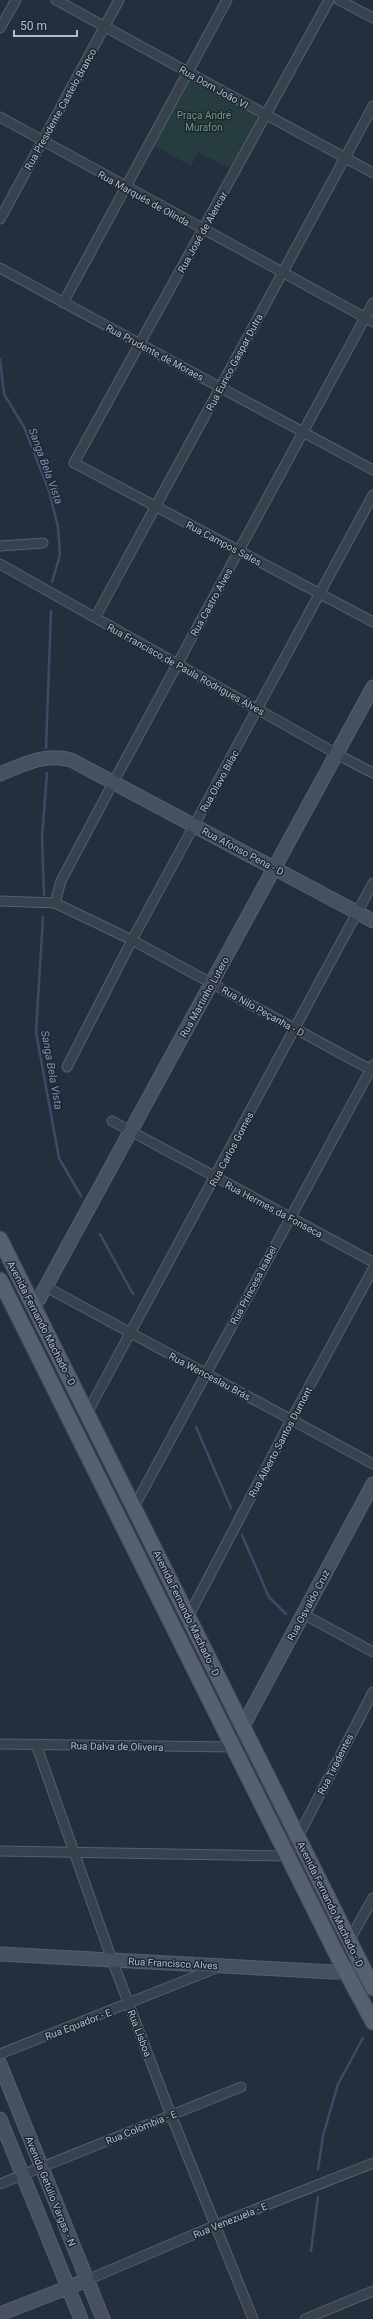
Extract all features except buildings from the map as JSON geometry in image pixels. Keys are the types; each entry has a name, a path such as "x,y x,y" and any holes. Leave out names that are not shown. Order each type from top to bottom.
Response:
{"main road":[{"name":"Avenida Fernando Machado - D","path":"0,1239 373,1988"},
{"name":"Avenida Fernando Machado - D","path":"0,1280 233,1747 373,2022"},
{"path":"18,1314 33,1305"},
{"path":"82,1445 93,1443 113,1468"}],"street":[{"path":"0,28 16,0"},
{"name":"Rua Dom João VI","path":"56,0 373,173"},
{"name":"Rua Presidente Castelo Branco","path":"0,219 120,0"},
{"path":"63,303 227,0"},
{"name":"Rua José de Alencar","path":"74,463 329,0"},
{"path":"339,0 373,18"},
{"name":"Rua Eurico Gaspar Dutra","path":"95,618 373,106"},
{"name":"Rua Marquês de Olinda","path":"0,117 42,142 369,320"},
{"name":"Rua Prudente de Moraes","path":"0,268 373,470"},
{"name":"Rua Castro Alves","path":"55,903 61,881 114,781 303,432 369,320 373,303"},
{"name":"Rua Campos Sales","path":"74,463 373,622"},
{"name":"Rua Olavo Bilac","path":"67,1067 132,940 259,709 373,495"},
{"path":"0,546 43,543"},
{"name":"Rua Francisco de Paula Rodrigues Alves","path":"0,564 373,773"},
{"name":"Rua Martinho Lutero","path":"33,1305 40,1300 373,687"},
{"name":"Rua Afonso Pena - D","path":"0,774 42,757 59,757 71,760 114,781 373,921"},
{"name":"Rua Carlos Gomes","path":"87,1413 296,1029 373,883"},
{"path":"0,901 55,903"},
{"name":"Rua Nilo Peçanha - D","path":"55,903 132,940 296,1029 372,1068"},
{"name":"Rua Princesa Isabel","path":"134,1507 205,1373 372,1068"},
{"name":"Rua Hermes da Fonseca","path":"112,1121 373,1262"},
{"name":"Rua Alberto Santos Dumont","path":"188,1617 291,1420 373,1268"},
{"name":"Rua Wenceslau Brás","path":"46,1287 373,1464"},
{"name":"Rua Osvaldo Cruz","path":"243,1726 373,1484"},
{"path":"303,1614 373,1652"},
{"name":"Rua Tiradentes","path":"288,1856 373,1692"},
{"name":"Rua Dalva de Oliveira","path":"0,1744 233,1747"},
{"name":"Rua Lisboa","path":"36,1744 112,1960 171,2115 253,2319"},
{"path":"0,1851 288,1856"},
{"path":"349,1941 373,1898"},
{"name":"Rua Francisco Alves","path":"0,1954 347,1972"},
{"path":"347,1972 361,1965"},
{"name":"Rua Equador - E","path":"0,2054 222,1966"},
{"name":"Avenida Getúlio Vargas - N","path":"0,2064 103,2319"},
{"name":"Rua Colômbia - E","path":"0,2184 41,2166 242,2087"},
{"name":"Avenida Getúlio Vargas - N","path":"0,2119 81,2319"},
{"name":"Rua Venezuela - E","path":"87,2280 216,2225 373,2162"},
{"path":"0,2314 87,2280"},
{"path":"305,2319 373,2291"}],"green space":[{"name":"Praça André Murafon","path":"191,77 261,115 231,169 198,152 191,166 153,145"}],"waterway":[{"name":"Sanga Bela Vista","path":"0,359 4,394 24,427 49,491 58,527 60,555 52,582"},
{"name":"Sanga Bela Vista","path":"46,748 51,611"},
{"name":"Sanga Bela Vista","path":"44,895 42,837 47,773"},
{"name":"Sanga Bela Vista","path":"43,917 36,1032 59,1158 81,1196"},
{"name":"Sanga Bela Vista","path":"100,1234 133,1294"},
{"name":"Sanga Bela Vista","path":"196,1427 231,1508"},
{"name":"Sanga Bela Vista","path":"242,1535 269,1597 286,1614"},
{"name":"Sanga Bela Vista","path":"318,2169 323,2136 338,2084 363,2038"},
{"name":"Sanga Bela Vista","path":"311,2251 318,2197"}]}
